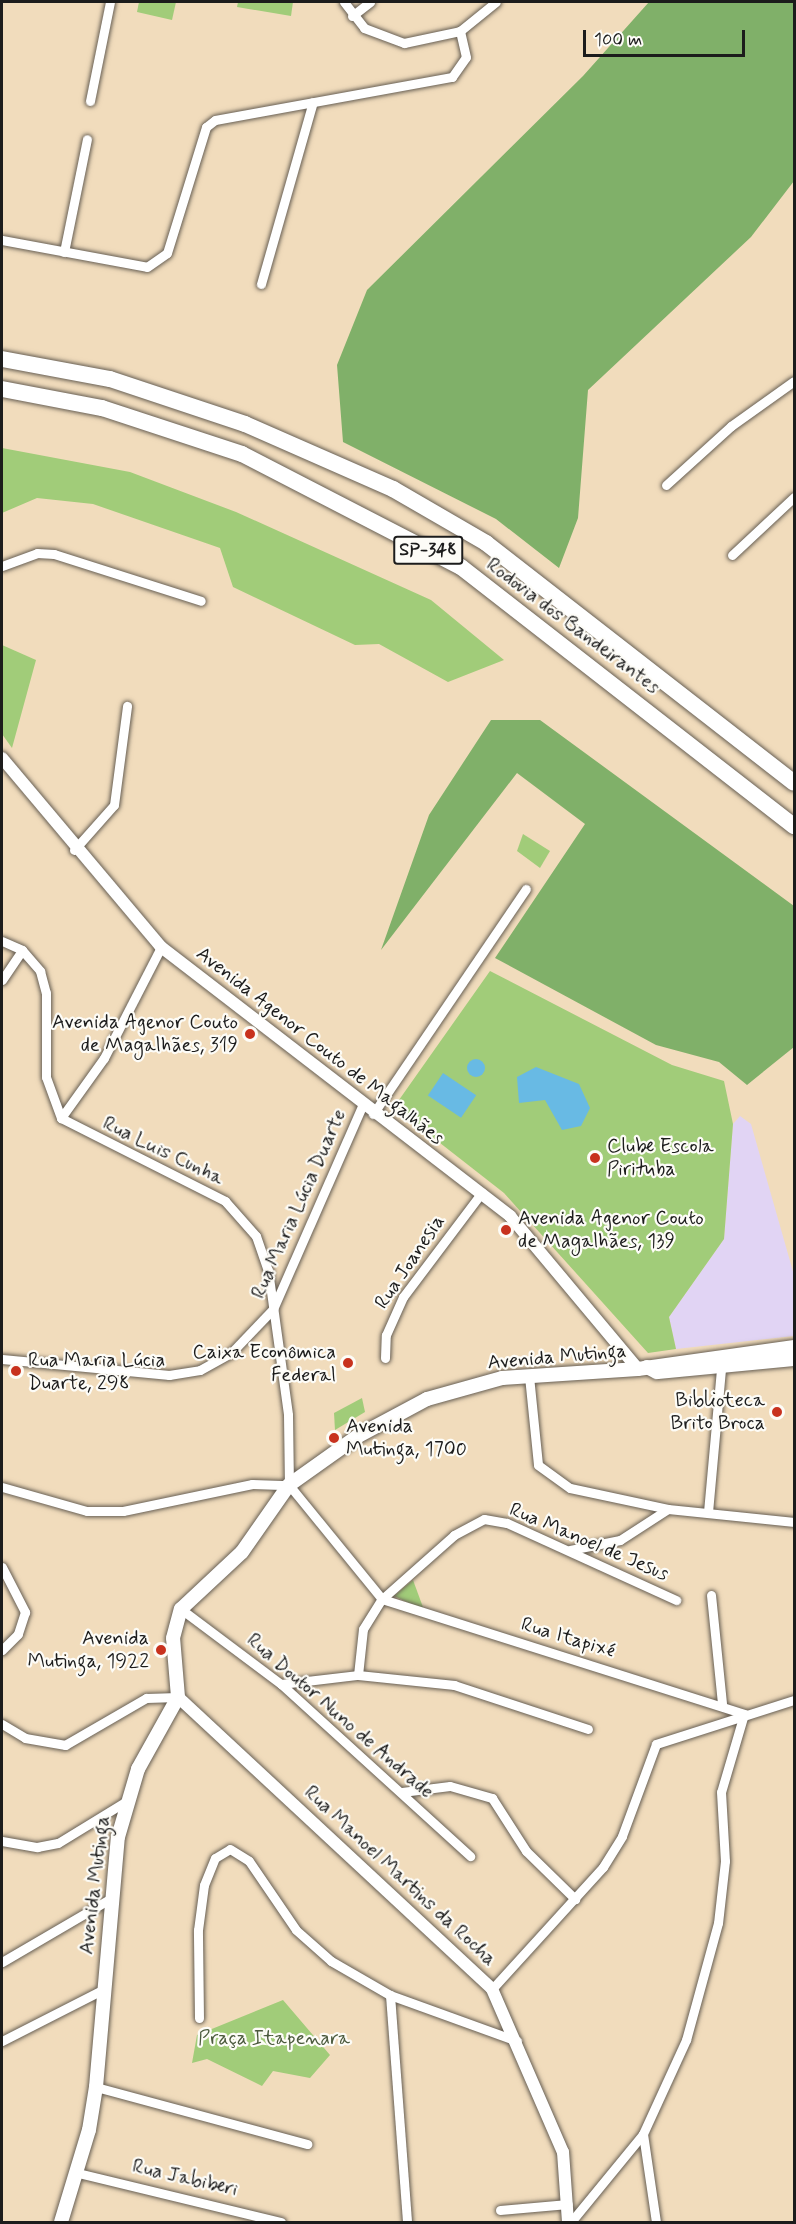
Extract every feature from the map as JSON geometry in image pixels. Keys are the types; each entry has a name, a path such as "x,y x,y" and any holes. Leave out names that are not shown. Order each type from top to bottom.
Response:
{"highway":[{"name":"Rodovia dos Bandeirantes","path":"2,359 110,379 244,424 393,489 486,543 795,783"},
{"name":"Rodovia dos Bandeirantes","path":"2,389 102,408 242,454 460,567 795,826"}],"main road":[{"name":"Avenida Mutinga","path":"181,1609 248,1546 289,1485 358,1436 427,1399 529,1376 643,1368 795,1347"},
{"name":"Avenida Mutinga","path":"643,1368 657,1372 721,1368 795,1359"},
{"path":"178,1697 173,1638 181,1609"},
{"name":"Avenida Mutinga","path":"61,2223 78,2173 96,2087 110,1899 125,1802 178,1697"}],"street":[{"path":"90,101 110,2"},
{"path":"344,2 352,16 364,28 404,43 460,31 496,2"},
{"path":"352,16 370,2"},
{"path":"2,240 129,266 159,261 176,234 206,127 228,114 313,102 452,77 466,57 460,31"},
{"path":"261,284 313,102"},
{"path":"64,252 87,139"},
{"path":"666,485 731,426 795,381"},
{"path":"732,555 795,497"},
{"path":"2,566 37,553 54,554 201,601"},
{"path":"74,850 114,805 127,705"},
{"name":"Avenida Agenor Couto de Magalhães","path":"2,758 74,850 161,947 362,1106 482,1192 535,1241 626,1353 643,1368"},
{"path":"373,1114 526,889"},
{"path":"2,941 22,950 40,971 46,993 46,1077 61,1118"},
{"path":"61,1118 104,1058 161,947"},
{"path":"2,980 22,950"},
{"name":"Rua Maria Lúcia Duarte","path":"2,1359 146,1375 200,1370 231,1353 273,1309 362,1106"},
{"name":"Rua Luis Cunha","path":"61,1118 177,1175 240,1214 262,1253 273,1309 292,1446 289,1485"},
{"name":"Rua Joanesia","path":"385,1358 386,1335 403,1297 482,1192"},
{"path":"708,1512 721,1368"},
{"path":"529,1376 534,1448 538,1465 551,1477 570,1488 668,1509 795,1522"},
{"path":"2,1487 87,1511 123,1511 252,1484 289,1485 382,1599"},
{"path":"567,1550 620,1540 668,1509"},
{"name":"Rua Manoel de Jesus","path":"358,1675 363,1629 382,1599 454,1535 484,1519 567,1550 676,1600"},
{"path":"2,1568 25,1612 18,1634 2,1650"},
{"path":"711,1595 722,1703"},
{"name":"Rua Itapixé","path":"382,1599 722,1703 744,1714"},
{"name":"Rua Doutor Nuno de Andrade","path":"181,1609 281,1684 470,1856"},
{"path":"281,1684 358,1675 487,1692 588,1729"},
{"path":"2,1724 44,1745 65,1745 146,1698 178,1697"},
{"name":"Rua Manoel Martins da Rocha","path":"178,1697 492,1989 517,2041 563,2152 569,2223"},
{"path":"492,1989 575,1899 622,1836 656,1744 744,1714 795,1700"},
{"path":"569,2223 642,2134 676,2070 718,1923 725,1861 721,1792 744,1714"},
{"path":"402,1792 450,1786 492,1798 506,1813 526,1851 575,1899"},
{"path":"2,1841 37,1847 58,1843 125,1802"},
{"path":"199,2018 198,1930 204,1885 215,1858 230,1849 263,1876 311,1945 390,1995 517,2041"},
{"path":"2,1962 110,1899"},
{"path":"2,2042 104,1989"},
{"path":"390,1995 407,2223"},
{"path":"96,2087 307,2144"},
{"path":"642,2134 657,2223"},
{"name":"Rua Jabiberi","path":"78,2173 279,2220"},
{"path":"500,2210 568,2204"}],"shaded area":[{"path":"740,1116 751,1124 794,1275 794,1336 676,1349 669,1317 724,1239 733,1124"}],"green space":[{"path":"139,2 176,2 172,20 137,12"},
{"path":"238,2 293,2 291,16 237,7"},
{"path":"649,2 794,2 794,181 751,237 588,390 578,518 559,568 496,519 343,442 337,365 367,290 583,76"},
{"path":"2,448 130,472 236,512 431,600 504,660 448,682 379,644 355,645 233,587 220,548 93,504 37,498 2,513"},
{"path":"2,645 36,660 12,748 2,734"},
{"path":"491,720 540,720 794,906 794,1047 747,1085 719,1062 656,1045 495,958 585,824 517,773 381,950 429,815"},
{"path":"523,834 550,851 540,868 517,851"},
{"name":"Clube Escola Pirituba","path":"490,971 672,1065 724,1081 733,1124 724,1239 669,1317 676,1349 648,1353 504,1193 394,1107"},
{"path":"362,1398 365,1412 335,1430 334,1413"},
{"path":"413,1580 424,1610 394,1596"},
{"name":"Praça Itapenara","path":"283,2000 330,2055 310,2078 273,2071 262,2086 207,2059 192,2063 197,2035"}],"water":[{"path":"472,1059 480,1059 485,1064 483,1075 472,1077 467,1072 467,1064"},
{"path":"536,1067 579,1084 590,1108 581,1126 562,1130 545,1100 519,1103 517,1077"},
{"path":"443,1073 476,1095 461,1118 428,1095"}],"place":[{"name":"Avenida Agenor Couto de Magalhães, 319","path":"250,1034"},
{"name":"Clube Escola Pirituba","path":"595,1158"},
{"name":"Avenida Agenor Couto de Magalhães, 139","path":"506,1230"},
{"name":"Caixa Econômica Federal","path":"348,1363"},
{"name":"Rua Maria Lúcia Duarte, 298","path":"16,1371"},
{"name":"Biblioteca Brito Broca","path":"777,1412"},
{"name":"Avenida Mutinga, 1700","path":"334,1438"},
{"name":"Avenida Mutinga, 1922","path":"161,1650"}]}
